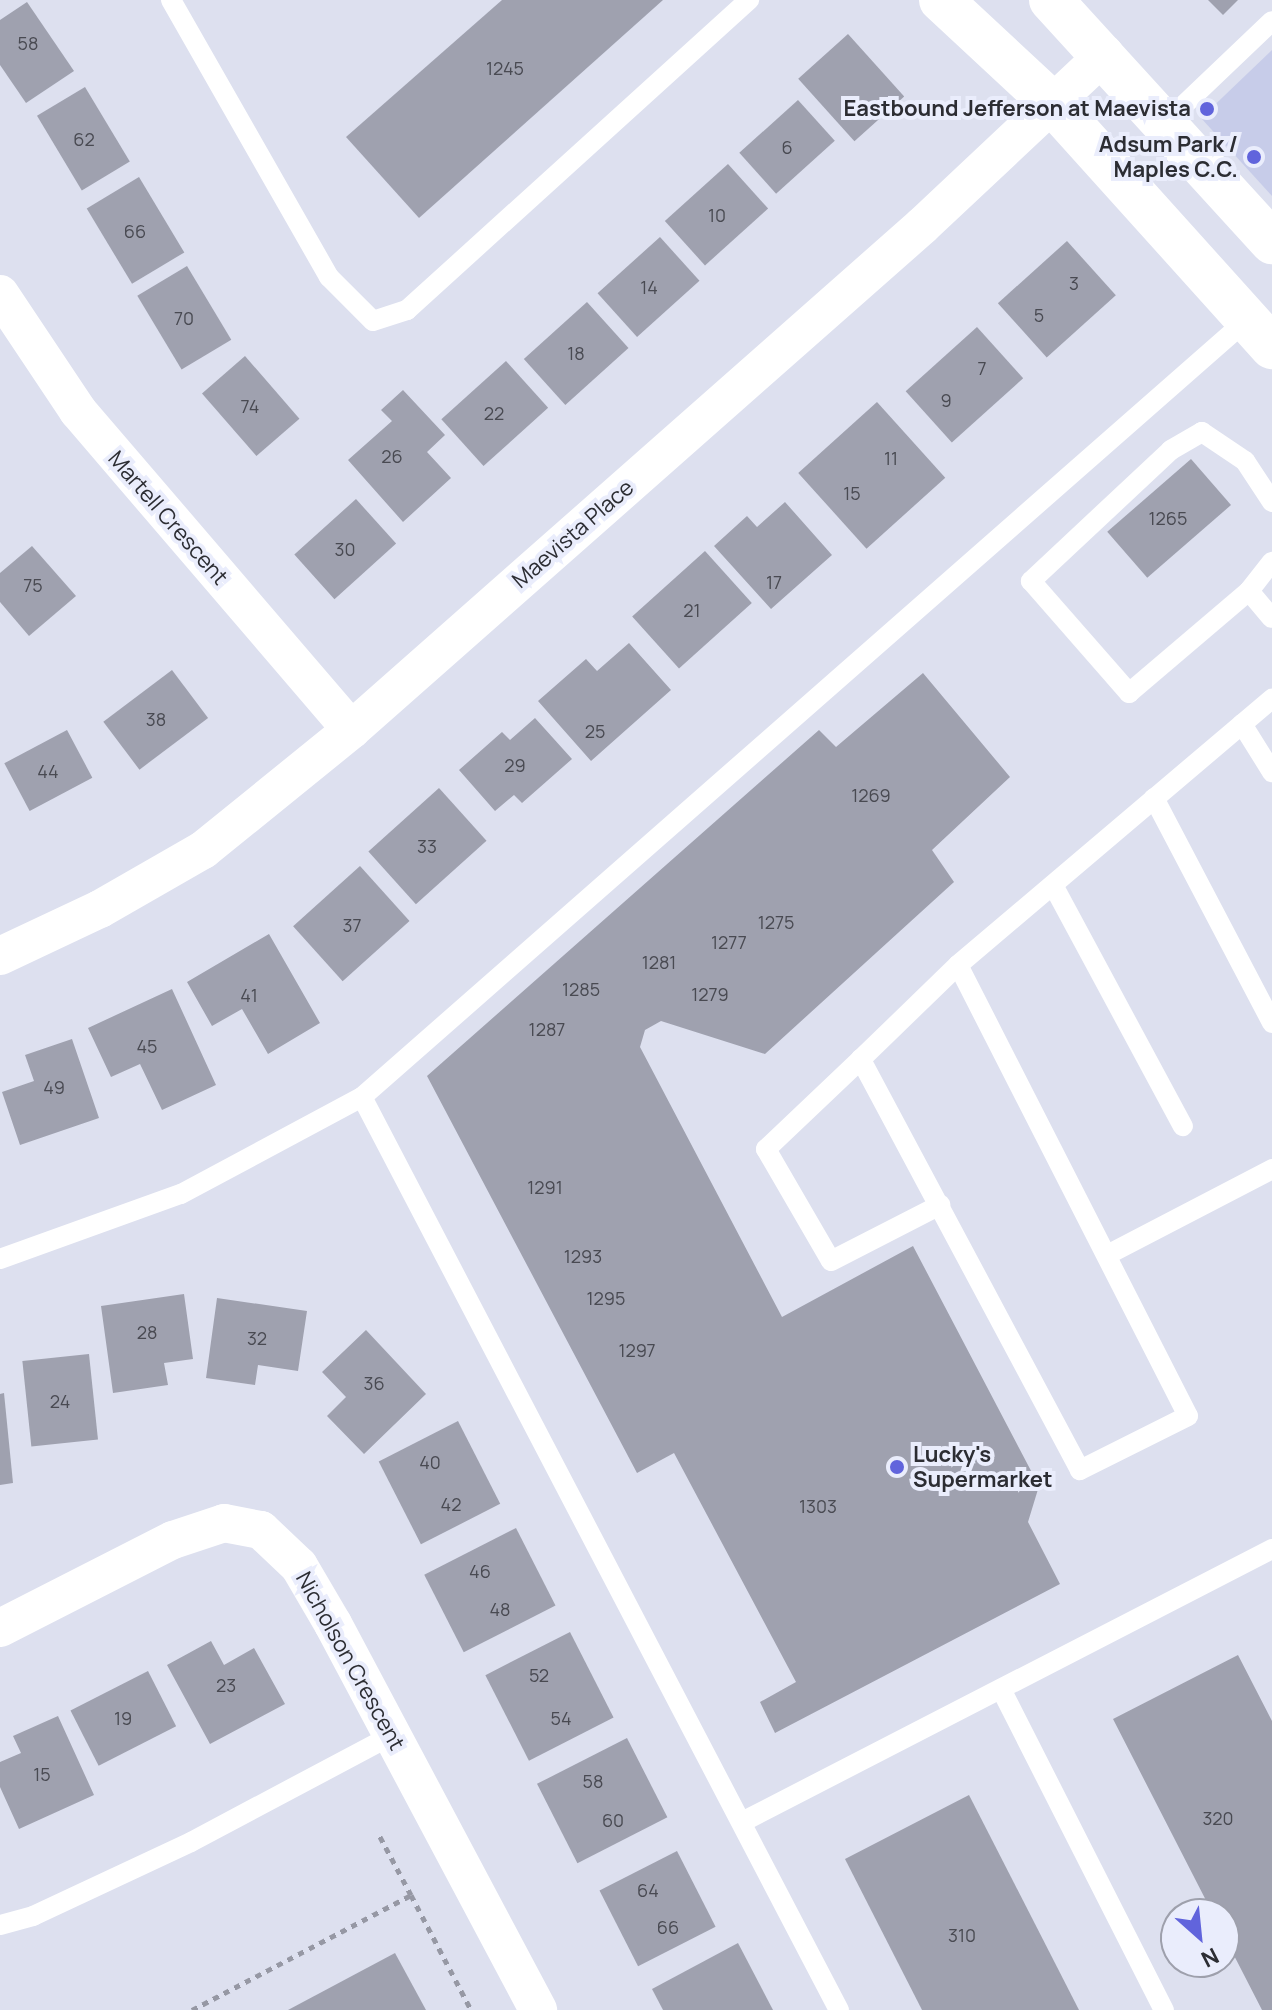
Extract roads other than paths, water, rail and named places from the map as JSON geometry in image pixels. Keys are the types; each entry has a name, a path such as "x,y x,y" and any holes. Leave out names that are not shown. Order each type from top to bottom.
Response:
{"street":[{"path":"941,0 1054,105 1260,333"},
{"path":"1051,0 1105,54 1272,242"},
{"name":"Maevista Place","path":"0,956 100,909 203,850 351,730 1054,105 1105,54"},
{"name":"Martell Crescent","path":"0,294 78,411 351,730"},
{"name":"Nicholson Crescent","path":"0,1628 173,1540 224,1523 261,1530 299,1566 538,2010"}],"lane":[{"path":"171,0 329,277 373,321 407,310 749,0"},
{"path":"1166,122 1272,21"},
{"path":"0,1259 181,1194 362,1097 1260,333"},
{"path":"1272,502 1245,461 1202,432 1171,450 1031,581 1129,693 1249,591 1272,562"},
{"path":"1249,591 1272,618"},
{"path":"940,1205 831,1261 766,1149 958,965 1272,699"},
{"path":"1242,724 1272,772"},
{"path":"1154,798 1272,1023"},
{"path":"1053,885 1183,1126"},
{"path":"861,1059 1080,1470 1188,1416 1109,1254 958,965"},
{"path":"362,1097 839,2010"},
{"path":"1109,1254 1272,1169"},
{"path":"742,1822 1001,1689 1269,1557"},
{"path":"1001,1689 1164,2010"},
{"path":"0,1925 33,1916 191,1842 392,1735"}],"place":[{"name":"Eastbound Jefferson at Maevista","path":"1207,109"},
{"name":"Adsum Park / Maples C.C.","path":"1254,157"},
{"name":"Lucky's Supermarket","path":"897,1467"}]}
